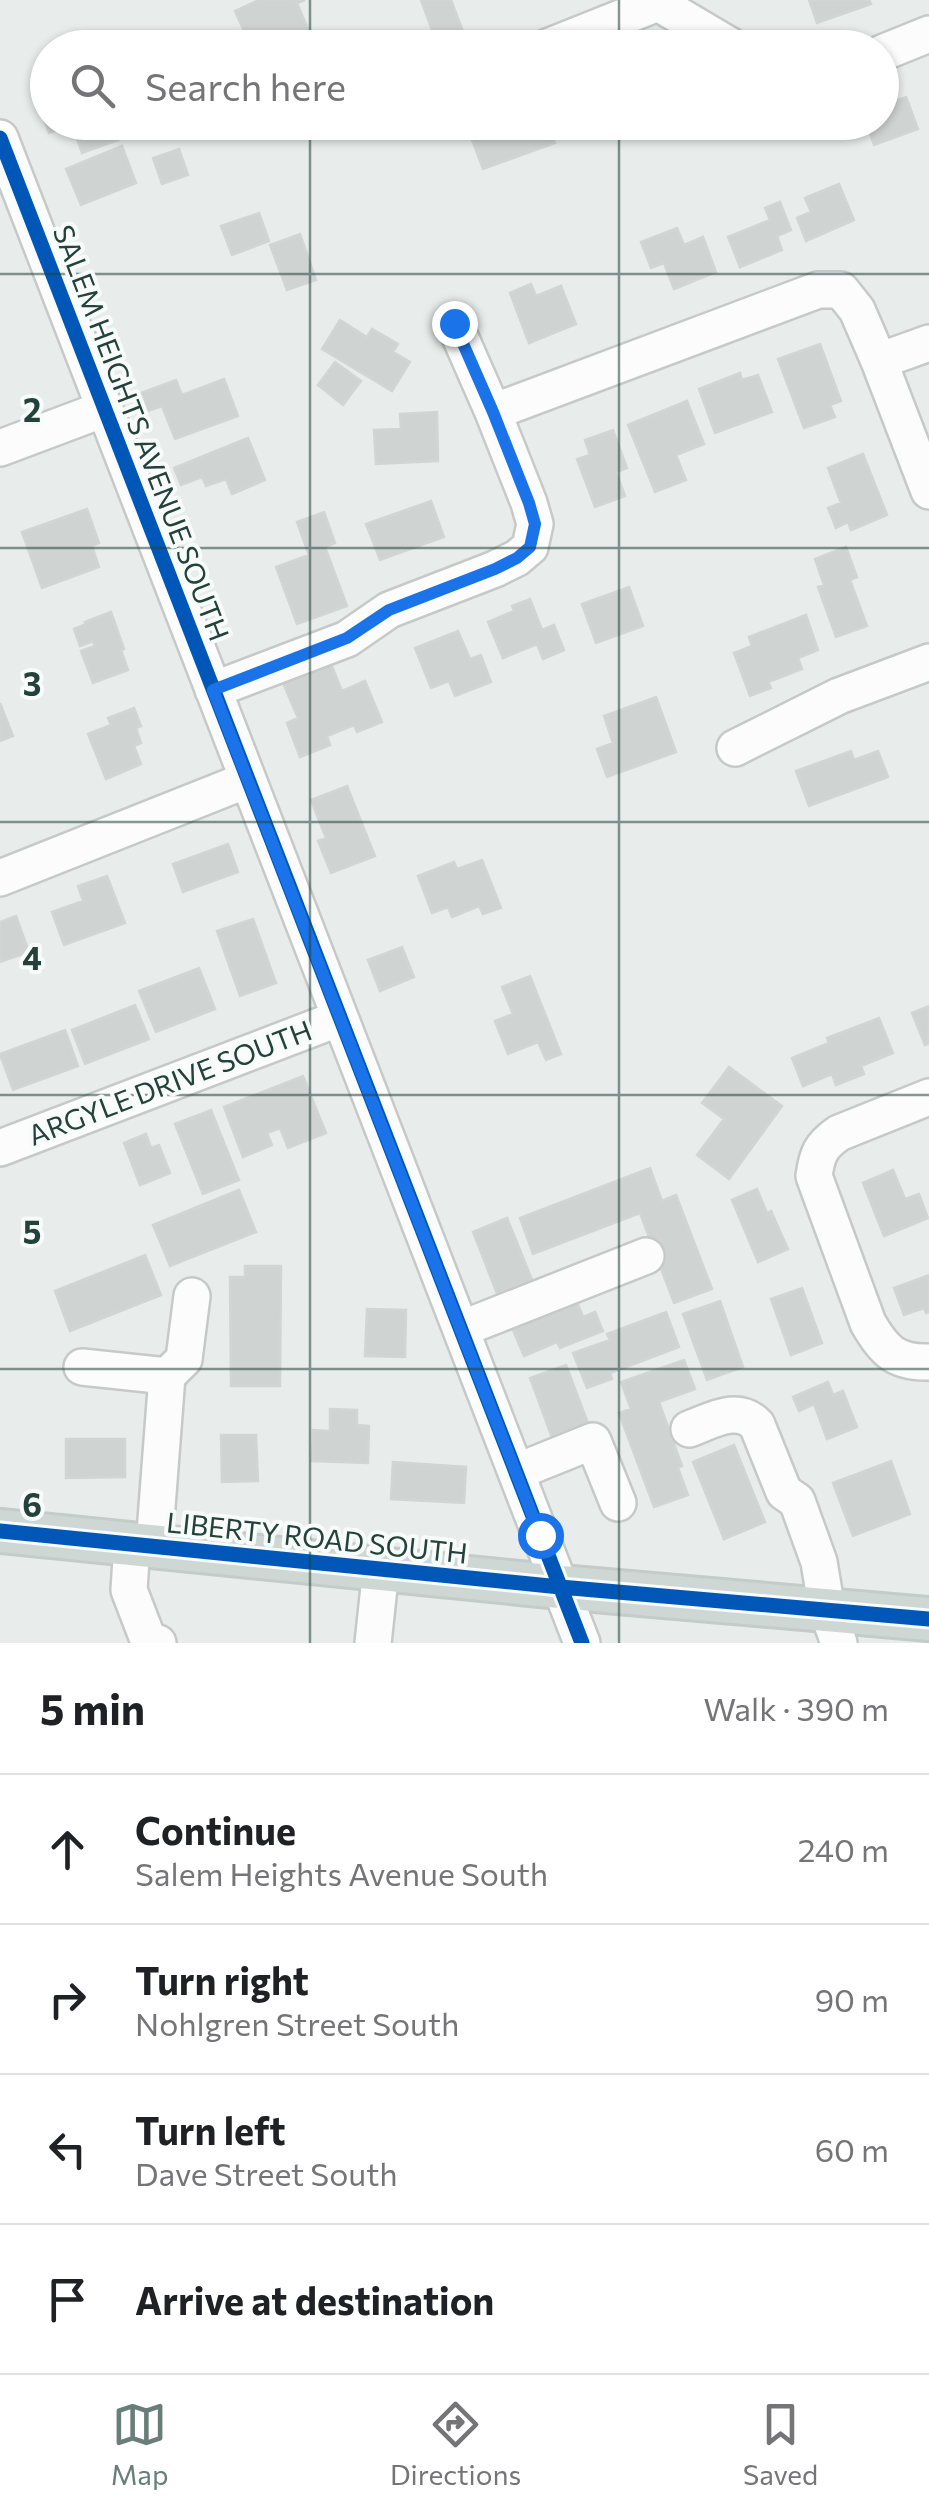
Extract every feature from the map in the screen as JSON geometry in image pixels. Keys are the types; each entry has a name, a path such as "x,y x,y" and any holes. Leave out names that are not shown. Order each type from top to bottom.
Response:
{"main road":[{"name":"LIBERTY ROAD SOUTH","path":"0,1531 560,1587 833,1626 929,1618"}],"street":[{"path":"591,30 658,3 704,30"},
{"path":"899,46 929,34"},
{"name":"SALEM HEIGHTS AVENUE SOUTH","path":"0,138 13,212 104,409 582,1643"},
{"path":"493,412 818,290 841,290 857,310 929,491"},
{"path":"213,690 347,638 389,610 495,569 530,547 535,524 532,513 454,323"},
{"path":"879,361 929,343"},
{"path":"0,448 104,409"},
{"path":"735,748 840,696 929,662"},
{"path":"0,878 247,780"},
{"name":"ARGYLE DRIVE SOUTH","path":"0,1148 340,1018"},
{"path":"929,1097 839,1133 826,1142 817,1157 814,1176 878,1342 903,1360 929,1362"},
{"path":"461,1330 646,1256"},
{"path":"158,1643 149,1642 129,1590 143,1546 167,1376 184,1358 192,1296"},
{"path":"82,1367 167,1376"},
{"path":"689,1429 732,1414 750,1417 757,1425 784,1492 796,1501 820,1562 833,1626"},
{"path":"516,1472 594,1441 618,1503"},
{"path":"373,1643 381,1569"}],"building":[{"path":"259,0 305,0 297,3 308,30 244,30 235,11"},
{"path":"421,0 451,0 462,30 432,30"},
{"path":"809,0 869,0 871,4 817,23"},
{"path":"906,97 918,129 899,136 899,100"},
{"path":"77,140 118,140 82,153"},
{"path":"472,140 554,140 555,143 483,169"},
{"path":"122,146 136,183 81,205 66,169"},
{"path":"179,149 188,175 162,184 153,158"},
{"path":"839,184 854,220 806,241 797,218 811,212 805,198"},
{"path":"780,202 791,230 777,236 782,250 740,267 728,237 770,220 765,208"},
{"path":"259,213 269,241 232,255 221,226"},
{"path":"677,228 684,245 703,237 716,272 674,289 664,263 651,268 641,242"},
{"path":"300,234 316,280 287,290 270,245"},
{"path":"531,284 536,296 561,286 576,324 529,343 510,293"},
{"path":"340,320 367,337 372,329 398,344 393,352 410,362 392,391 322,349"},
{"path":"820,344 841,401 830,405 835,417 804,428 778,359"},
{"path":"335,362 361,381 343,405 318,385"},
{"path":"740,373 742,380 758,375 772,412 715,433 699,389"},
{"path":"224,379 238,416 175,439 162,406 148,411 141,393 176,380 182,395"},
{"path":"687,401 704,444 676,455 686,480 655,492 628,425"},
{"path":"437,412 438,461 376,464 374,430 401,429 400,414"},
{"path":"613,430 627,468 616,472 625,496 595,507 577,459 590,455 585,440"},
{"path":"248,438 265,480 232,494 226,479 206,486 202,477 181,485 174,468"},
{"path":"863,454 887,515 851,530 848,522 836,528 828,508 841,503 828,468"},
{"path":"431,501 444,537 380,560 366,524"},
{"path":"87,509 99,543 92,546 99,567 42,588 22,532"},
{"path":"324,512 335,543 325,547 347,606 297,624 276,567 309,555 297,522"},
{"path":"846,547 857,577 850,580 867,626 836,637 818,587 824,585 815,559"},
{"path":"629,587 643,626 596,643 582,604"},
{"path":"530,599 542,630 554,625 564,650 543,659 537,644 503,658 488,622"},
{"path":"111,612 128,670 93,683 81,651 95,646 93,641 80,646 74,629"},
{"path":"806,615 818,650 798,658 802,669 768,682 771,688 750,696 734,653 752,646 749,637"},
{"path":"458,631 470,659 481,655 491,682 455,696 449,681 431,688 415,648"},
{"path":"331,664 342,691 365,681 382,722 357,732 354,725 327,736 330,745 300,757 287,723 298,718 283,683"},
{"path":"656,697 676,752 607,777 597,749 613,743 604,716"},
{"path":"0,703 13,736 0,741"},
{"path":"134,708 141,726 136,728 141,743 134,746 141,764 106,779 88,734 111,725 108,718"},
{"path":"851,751 854,760 878,751 888,777 809,806 796,771"},
{"path":"347,786 375,856 331,873 318,841 326,838 311,800"},
{"path":"228,844 238,872 183,892 173,864"},
{"path":"482,860 501,908 483,914 479,906 452,917 448,907 432,913 418,876 454,862 457,869"},
{"path":"107,876 125,923 64,945 52,912 83,901 78,886"},
{"path":"16,916 29,952 0,962 0,922"},
{"path":"253,919 276,983 240,996 217,931"},
{"path":"402,947 414,977 380,991 368,960"},
{"path":"199,968 215,1009 156,1032 139,991"},
{"path":"530,976 561,1054 546,1060 538,1042 508,1054 495,1021 513,1014 502,987"},
{"path":"135,1005 149,1039 85,1064 72,1030"},
{"path":"929,1006 929,1043 925,1045 912,1013"},
{"path":"879,1018 893,1053 861,1066 864,1074 836,1085 832,1074 803,1086 792,1058 829,1043 827,1038"},
{"path":"65,1030 78,1066 13,1090 0,1054"},
{"path":"729,1067 782,1106 729,1179 697,1155 724,1119 702,1103"},
{"path":"303,1076 326,1133 288,1148 280,1128 267,1133 272,1145 243,1157 224,1107"},
{"path":"211,1110 239,1180 203,1194 175,1124"},
{"path":"146,1134 151,1148 159,1145 170,1173 140,1185 124,1143"},
{"path":"650,1168 662,1201 676,1195 712,1289 674,1303 640,1213 533,1254 520,1218"},
{"path":"893,1170 905,1199 919,1194 928,1218 884,1236 863,1183"},
{"path":"757,1189 788,1249 758,1262 732,1200"},
{"path":"239,1190 256,1232 170,1266 153,1225"},
{"path":"507,1218 533,1282 498,1296 473,1232"},
{"path":"145,1255 161,1295 70,1331 55,1291"},
{"path":"245,1266 281,1266 280,1386 231,1386 230,1277 245,1277"},
{"path":"929,1275 929,1312 924,1308 904,1315 894,1288"},
{"path":"802,1288 822,1343 791,1355 771,1299"},
{"path":"575,1297 583,1317 595,1312 603,1331 560,1348 557,1342 524,1356 510,1323"},
{"path":"720,1301 743,1367 707,1380 683,1314"},
{"path":"367,1309 406,1310 405,1357 365,1356"},
{"path":"666,1312 679,1347 610,1373 612,1379 587,1388 573,1353 610,1340 607,1334"},
{"path":"684,1360 695,1389 659,1402 688,1495 654,1507 619,1413 631,1409 621,1382"},
{"path":"566,1365 589,1426 553,1440 530,1378"},
{"path":"828,1382 833,1395 843,1391 857,1427 827,1439 814,1404 799,1411 793,1397"},
{"path":"330,1409 357,1410 357,1425 369,1426 368,1463 312,1461 313,1430 330,1431"},
{"path":"221,1435 256,1435 258,1481 222,1482"},
{"path":"66,1439 125,1439 125,1477 66,1478"},
{"path":"734,1445 765,1522 724,1539 693,1462"},
{"path":"891,1461 910,1514 853,1536 833,1483"},
{"path":"393,1462 466,1467 464,1503 391,1499"}],"cycle path":[{"path":"0,138 582,1643"},
{"path":"0,1531 929,1619"}],"route":[{"path":"454,323 529,503 535,524 530,547 495,569 389,610 347,638 213,690 540,1535"}]}
